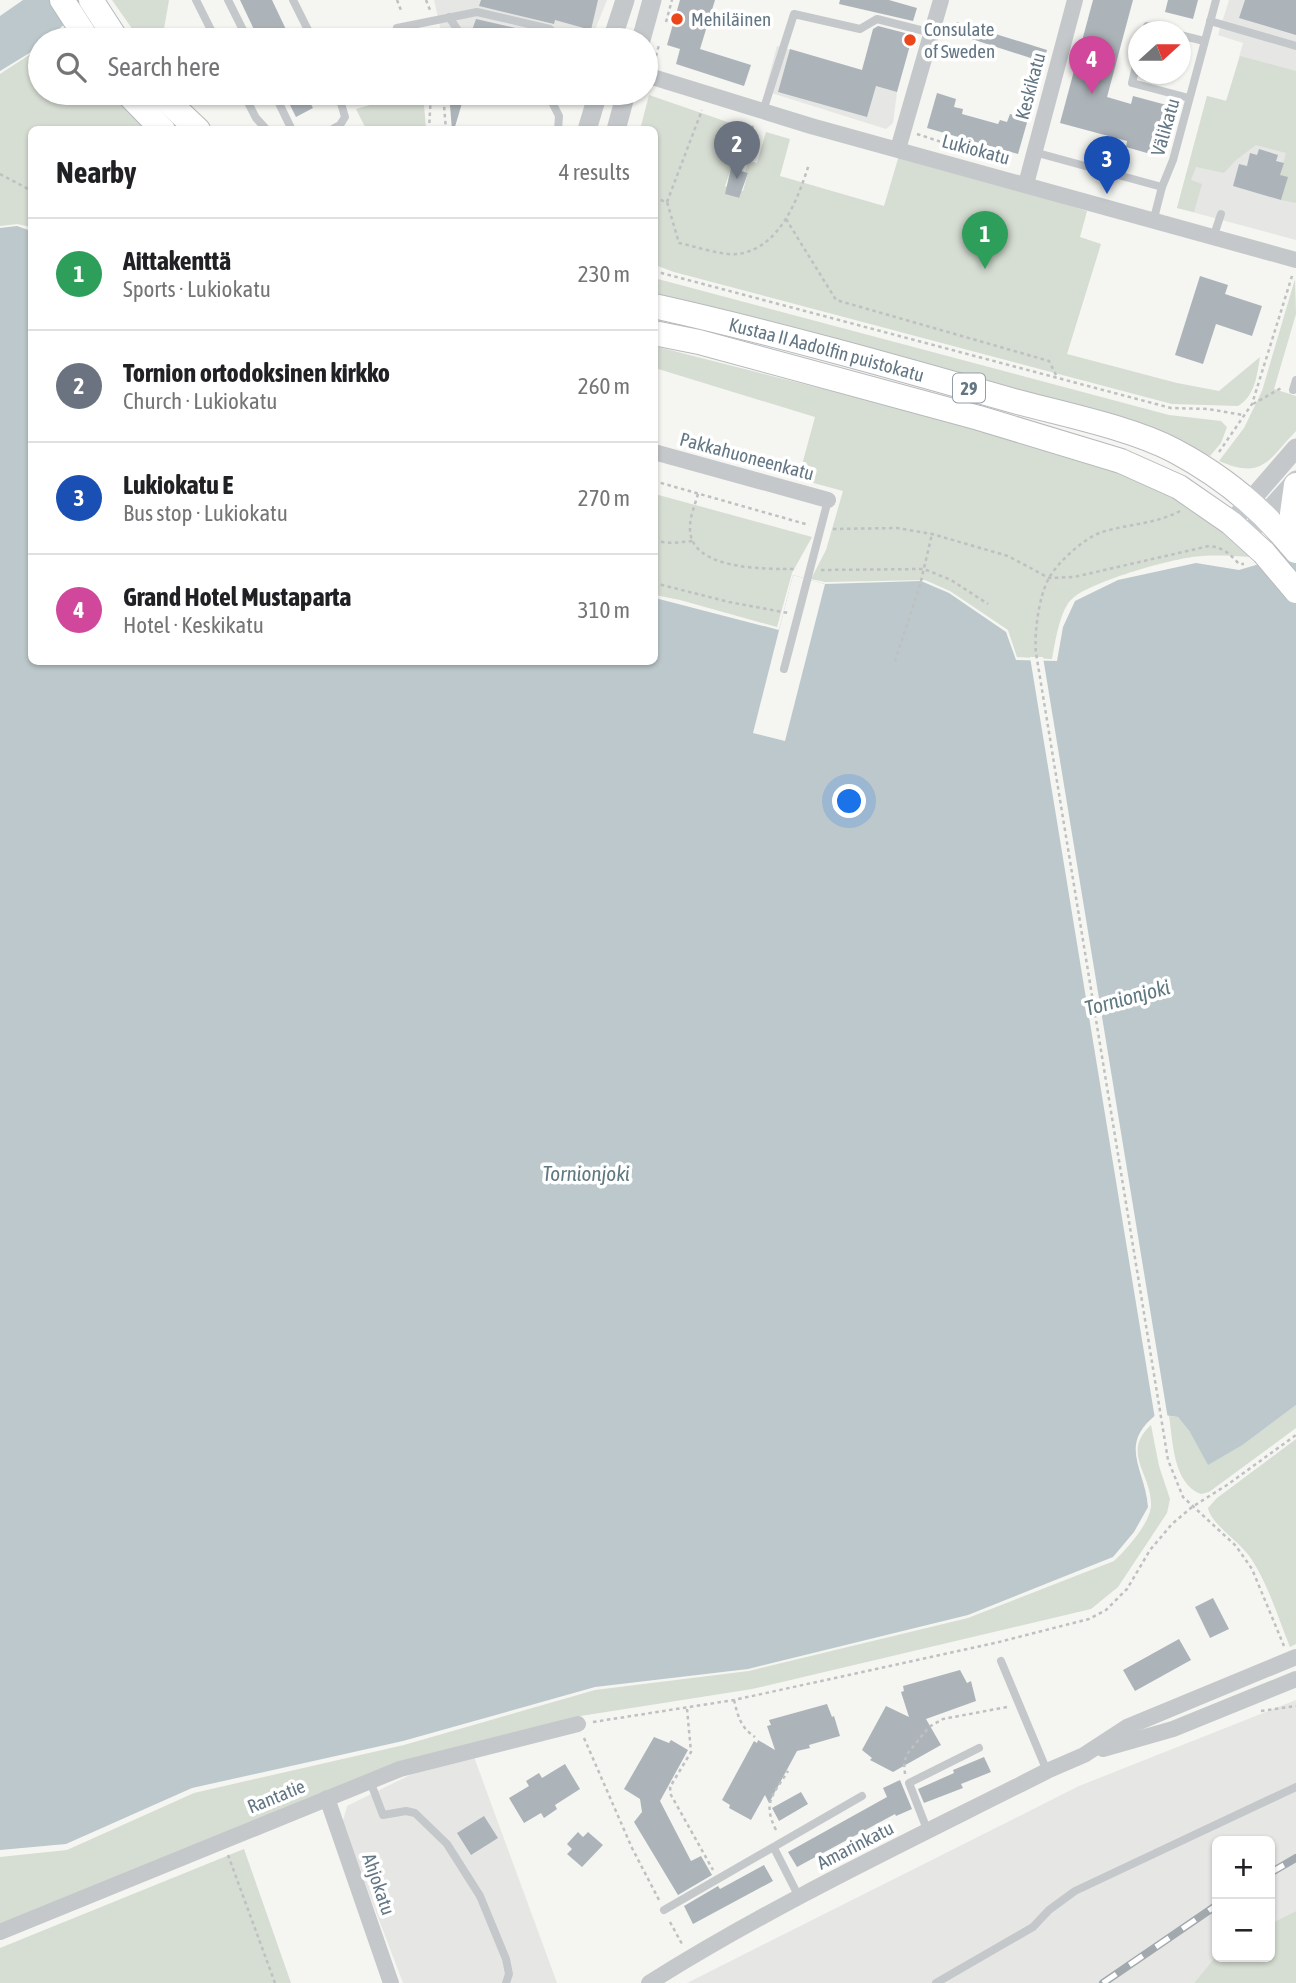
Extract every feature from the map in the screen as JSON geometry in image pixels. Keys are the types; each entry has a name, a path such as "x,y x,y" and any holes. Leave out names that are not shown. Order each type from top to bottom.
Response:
{"highway":[{"path":"91,0 109,28"},
{"path":"63,2 80,28"},
{"path":"139,105 159,126"},
{"path":"172,105 194,126"},
{"name":"Kustaa II Aadolfin puistokatu","path":"658,307 985,393 1135,436 1173,450 1201,466 1257,508"},
{"name":"Kustaa II Aadolfin puistokatu","path":"658,334 699,342 966,414 1121,461 1179,487 1248,543"},
{"path":"1294,544 1292,514 1296,483"},
{"name":"29","path":"1257,508 1294,544"},
{"name":"29","path":"1248,543 1296,591"}],"street":[{"path":"616,28 625,0"},
{"path":"644,28 652,0"},
{"path":"898,149 941,0"},
{"name":"Keskikatu","path":"1026,184 1075,0"},
{"name":"Lukiokatu","path":"658,79 759,116 898,149 1026,184 1213,238 1294,268"},
{"path":"588,126 594,105"},
{"path":"616,126 622,105"},
{"path":"1248,543 1257,508 1296,448"},
{"name":"Pakkahuoneenkatu","path":"658,453 828,500"},
{"path":"1257,508 1296,483"},
{"name":"Amarinkatu","path":"1084,1755 1127,1727 1291,1653"},
{"name":"Amarinkatu","path":"649,1983 799,1897 1046,1771 1084,1755 1173,1728 1296,1679"},
{"name":"Rantatie","path":"0,1933 400,1769 578,1724"},
{"name":"Ahjokatu","path":"327,1798 391,1983"}],"lane":[{"path":"196,0 210,28"},
{"path":"228,0 242,28"},
{"path":"293,0 307,28"},
{"name":"Välikatu","path":"1153,222 1162,187 1173,160 1216,0"},
{"path":"400,28 477,12 546,28"},
{"path":"759,116 794,13 860,29 877,19 932,33"},
{"path":"449,17 456,28"},
{"path":"1210,21 1296,46"},
{"path":"1191,38 1204,41"},
{"path":"1136,84 1189,98"},
{"path":"249,105 263,126"},
{"path":"280,105 290,126"},
{"path":"338,126 345,117 342,105"},
{"path":"554,105 559,116 558,126"},
{"path":"1034,152 1162,187"},
{"path":"1213,238 1221,214"},
{"path":"1293,390 1296,380"},
{"path":"784,668 828,500"},
{"path":"1001,1661 1046,1771"},
{"path":"928,1832 909,1783 979,1748"},
{"path":"370,1781 383,1815 406,1811 415,1813 447,1844 480,1896 506,1959 509,1974 506,1983"},
{"path":"936,1983 1033,1927 1049,1910 1075,1891 1296,1787"},
{"path":"664,1910 862,1797"},
{"path":"774,1848 799,1897"}],"path":[{"path":"397,0 407,26"},
{"path":"429,126 430,105"},
{"path":"444,105 446,126"},
{"path":"704,105 667,202 679,243 736,254 754,249 773,236 786,219 802,187 809,164"},
{"path":"744,156 759,116"},
{"path":"904,129 994,159"},
{"path":"0,174 28,189"},
{"path":"658,199 667,202"},
{"path":"786,219 836,300 1049,361 1056,377"},
{"path":"1252,404 1294,268"},
{"path":"658,272 1171,408 1208,409 1243,415"},
{"path":"1217,457 1252,404 1281,386 1293,390"},
{"path":"658,482 821,528 897,528 932,534 1007,556 1049,578 1074,577 1209,546 1228,552 1239,564 1248,543"},
{"path":"698,494 690,528 693,541 706,555 732,565 828,571 924,569 951,580 988,604"},
{"path":"1188,504 1164,519 1098,533 1079,544 1049,578 1039,610 1035,642 1168,1460 1183,1497 1236,1546 1252,1569 1291,1653"},
{"path":"895,661 924,569 932,534"},
{"path":"658,541 693,541"},
{"path":"658,584 729,602 800,615"},
{"path":"690,1958 632,1849 578,1724 734,1700 995,1643 1089,1619 1106,1610 1118,1598 1171,1524 1296,1435"},
{"path":"734,1700 738,1718 745,1730 755,1737"},
{"path":"909,1783 903,1769 904,1762 929,1727 943,1718 1018,1705"},
{"path":"687,1709 691,1752 670,1787 671,1795 718,1879"},
{"path":"782,1843 769,1816 768,1807 769,1800 788,1771"},
{"path":"223,1840 275,1983"}],"shaded area":[{"path":"112,0 169,0 164,28 132,28"},
{"path":"434,0 607,0 596,28 440,28"},
{"path":"1229,0 1285,0 1296,4 1296,240 1177,208 1207,96 1227,101 1243,43 1218,35"},
{"path":"777,46 862,70 859,81 897,92 893,123 886,129 765,91"},
{"path":"28,56 28,105 126,105 146,126 28,126 28,226 17,224 0,226 0,74"},
{"path":"1240,56 1296,71 1296,203 1281,200 1287,178 1280,175 1286,153 1256,145 1224,173 1196,167 1191,180 1202,184 1194,212 1177,208 1207,96 1226,101"},
{"path":"658,98 739,126 738,157 725,186 728,187 726,194 738,198 743,191 749,161 757,163 766,132 790,139 780,176 884,206 900,152 1087,211 1080,237 1101,244 1067,354 1177,383 1219,391 1260,357 1252,391 1238,406 1172,404 658,266 658,126 641,126 646,105 658,105"},
{"path":"370,105 424,105 426,126 364,126 356,109"},
{"path":"658,279 1169,415 1221,421 1227,427 1221,443 1210,456 1122,417 658,296"},
{"path":"1295,279 1296,314 1274,389 1296,396 1296,431 1271,458 1255,468 1219,461 1244,428 1262,391"},
{"path":"658,347 977,428 1105,468 1181,498 1207,517 1251,557 1190,557 1155,565 1098,584 1083,591 1068,603 1059,626 1052,659 1017,657 1008,630 950,591 925,580 825,582 811,579 826,550 843,491 788,476 790,469 800,472 815,417 658,369"},
{"path":"658,495 812,537 792,573 777,627 658,596"},
{"path":"1296,1405 1296,1428 1209,1492 1201,1494 1185,1481 1176,1461 1169,1416 1178,1417 1190,1432 1244,1444"},
{"path":"1151,1425 1159,1466 1170,1499 1167,1513 1118,1587 1091,1609 752,1689 574,1717 400,1765 0,1925 0,1857 67,1850 194,1793 404,1745 595,1690 749,1671 968,1618 1114,1561 1137,1536 1151,1507 1138,1445"},
{"path":"1296,1439 1296,1644 1290,1647 1256,1567 1245,1551 1214,1520 1208,1508 1217,1498"},
{"path":"1296,1700 1296,1911 1275,1922 1275,1836 1212,1836 1212,1961 1194,1983 687,1983 1079,1786"},
{"path":"474,1757 557,1983 403,1983 349,1841 343,1821 347,1806 414,1773"},
{"path":"244,1849 291,1983 0,1983 0,1948"},
{"path":"1296,1911 1296,1983 1194,1983 1212,1961 1275,1962 1275,1922"}],"water":[{"path":"23,0 89,0 60,28 28,28 28,54 0,71 0,16"},
{"name":"Tornionjoki","path":"17,226 28,230 28,665 658,665 658,599 779,630 793,575 825,584 921,581 949,593 1006,632 1016,660 1057,661 1063,627 1075,601 1118,580 1196,563 1239,570 1296,553 1296,1405 1244,1444 1208,1465 1190,1432 1178,1417 1157,1414 1138,1436 1136,1447 1148,1507 1134,1532 1113,1557 968,1615 748,1669 595,1687 403,1741 192,1788 66,1844 0,1850 0,228"}],"pier":[{"path":"793,575 825,584 785,741 753,733"},
{"path":"1030,657 1043,657 1168,1419 1155,1419"}],"building":[{"path":"240,0 272,0 285,28 253,28"},
{"path":"481,0 598,0 591,28 555,20 554,24 479,6"},
{"path":"680,0 715,0 700,49 751,65 744,86 676,64 680,49 667,45"},
{"path":"840,0 889,0 917,8 913,21 839,4"},
{"path":"1093,0 1133,0 1107,97 1131,104 1133,96 1174,107 1161,157 1126,147 1127,141 1060,123"},
{"path":"1168,0 1198,0 1193,19 1165,12"},
{"path":"1245,0 1296,0 1296,35 1239,18"},
{"path":"476,19 516,28 473,28"},
{"path":"957,22 1047,50 1043,62 953,33"},
{"path":"878,26 909,34 912,38 897,92 876,86 867,117 778,92 790,49 862,70 873,29"},
{"path":"937,93 956,99 954,107 963,109 962,114 998,124 1000,120 1007,122 1010,114 1028,119 1018,154 927,128"},
{"path":"290,105 311,105 313,108 296,117"},
{"path":"450,105 461,105 455,126 452,126"},
{"path":"1259,149 1278,155 1276,161 1284,163 1280,175 1288,177 1281,200 1233,186 1239,164 1247,166 1250,153 1257,155"},
{"path":"731,168 748,173 739,198 725,194"},
{"path":"1200,276 1228,285 1225,294 1262,306 1252,336 1216,324 1203,364 1175,355"},
{"path":"1213,1598 1229,1629 1210,1638 1195,1607"},
{"path":"1179,1639 1191,1660 1135,1691 1123,1670"},
{"path":"960,1670 967,1683 971,1681 976,1701 926,1719 941,1745 893,1772 870,1760 872,1758 862,1750 886,1706 909,1717 901,1692 904,1691 903,1686"},
{"path":"827,1704 840,1736 797,1751 769,1803 765,1795 751,1820 729,1808 730,1805 722,1800 754,1741 757,1743 758,1740 775,1750 767,1726 771,1725 769,1720"},
{"path":"654,1737 669,1743 671,1740 688,1750 660,1801 691,1861 701,1856 712,1875 678,1895 634,1822 642,1812 640,1799 624,1789"},
{"path":"984,1757 991,1772 961,1784 963,1788 924,1803 918,1789"},
{"path":"565,1764 580,1789 555,1805 557,1809 544,1818 541,1813 524,1823 509,1798 529,1786 526,1781 539,1773 542,1778"},
{"path":"900,1780 912,1809 896,1816 895,1814 797,1867 788,1852 887,1797 883,1788"},
{"path":"801,1792 808,1804 779,1821 772,1808"},
{"path":"484,1816 498,1838 471,1855 457,1833"},
{"path":"578,1832 583,1837 588,1832 603,1845 582,1867 567,1854 572,1849 567,1844"},
{"path":"764,1865 773,1881 693,1924 684,1906 718,1886 720,1889"}],"railway":[{"path":"1275,1870 1296,1858"},
{"path":"1103,1983 1212,1908"}],"place":[{"name":"Mehiläinen","path":"677,19"},
{"name":"Consulate of Sweden","path":"910,40"},
{"name":"Grand Hotel Mustaparta","path":"1092,94"},
{"name":"Tornion ortodoksinen kirkko","path":"737,179"},
{"name":"Lukiokatu E","path":"1107,194"},
{"name":"Aittakenttä","path":"985,269"}]}
